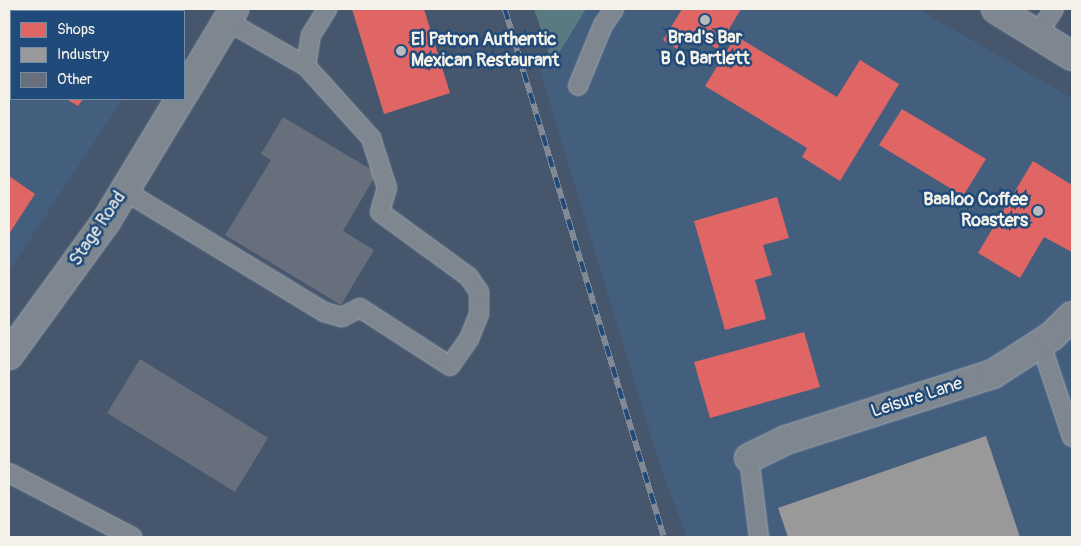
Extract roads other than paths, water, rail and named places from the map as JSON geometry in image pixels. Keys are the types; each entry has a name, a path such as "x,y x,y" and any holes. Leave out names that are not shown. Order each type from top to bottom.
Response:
{"street":[{"path":"996,9 1072,56"},
{"path":"185,91 231,15"},
{"name":"Stage Road","path":"9,355 105,223 179,100"},
{"name":"Leisure Lane","path":"750,458 786,440 993,374 1041,344 1072,316"}],"lane":[{"path":"306,66 311,35 327,9"},
{"path":"578,86 603,25 614,9"},
{"path":"1037,35 1054,9"},
{"path":"125,191 324,312 342,316 360,308 450,366 468,339 479,314 479,292 470,277 380,212 387,188 371,138 306,66 231,15"},
{"path":"1041,344 1072,437"},
{"path":"750,458 759,537"},
{"path":"9,472 132,537"}],"railway":[{"path":"505,9 664,537"}],"place":[{"name":"Brad's Bar B Q Bartlett","path":"705,20"},
{"name":"El Patron Authentic Mexican Restaurant","path":"401,51"},
{"name":"Baaloo Coffee Roasters","path":"1038,211"}]}
